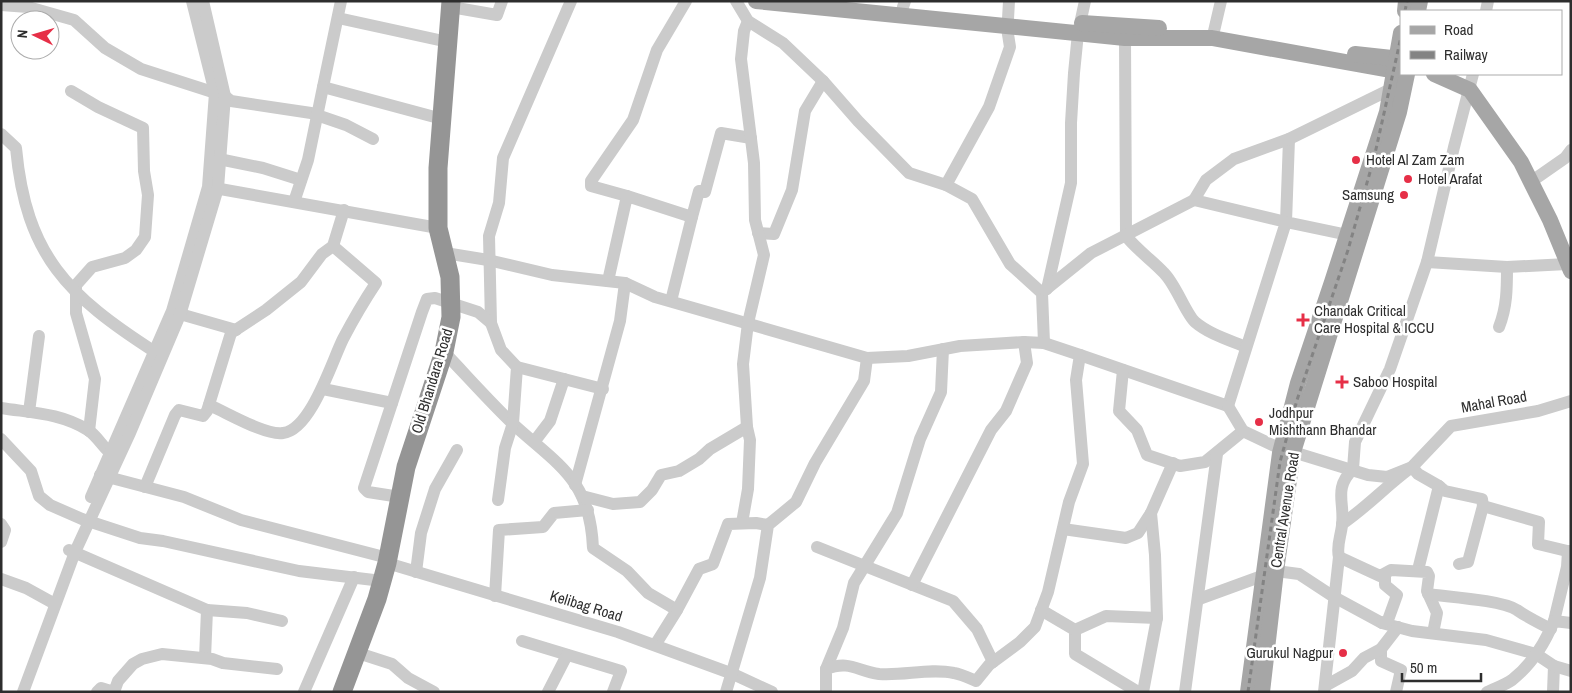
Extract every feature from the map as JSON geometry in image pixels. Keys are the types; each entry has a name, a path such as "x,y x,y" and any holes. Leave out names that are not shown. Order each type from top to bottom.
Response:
{"highway":[{"name":"Old Bhandara Road","path":"342,692 358,653 386,567 416,428 444,352 452,317 450,277 438,228 438,168 451,4"}],"main road":[{"path":"756,1 1008,24 1079,28 1214,31 1400,68"},
{"path":"856,1 904,4 1008,24"},
{"path":"1079,28 1125,38 1212,38 1334,55"},
{"path":"1287,451 1298,383 1387,112 1390,89 1400,70"},
{"name":"Central Avenue Road","path":"1262,692 1269,573 1287,451 1399,112 1401,75"},
{"path":"1436,75 1470,90 1532,181 1569,267"},
{"path":"1248,692 1269,573"}],"street":[{"path":"192,1 220,95"},
{"path":"14,692 40,634 85,520 176,313 213,188 220,95 203,1"},
{"path":"294,202 318,116 341,1"},
{"path":"451,4 497,15 502,1"},
{"path":"571,1 503,158 500,203 489,236 488,260 491,323 501,350 517,367 603,389"},
{"path":"686,1 657,50 633,120 591,181 591,186 692,217"},
{"path":"736,1 748,21 783,43 823,81 858,121 909,173 946,185 972,200 1010,264 1044,291"},
{"path":"946,185 989,107 1010,47 1009,1"},
{"path":"1044,343 1044,291 1071,183 1071,123 1079,28 1085,1"},
{"path":"1214,31 1221,1"},
{"path":"1,5 28,7 74,20 105,48 140,69 220,95 231,101 291,109 318,116 346,126 373,139"},
{"path":"338,18 448,42"},
{"path":"742,524 748,489 750,440 747,427 743,364 748,324 764,255 754,220 751,138 741,59 744,31 748,21"},
{"path":"1125,38 1126,236 1137,250 1164,273 1180,293 1194,321 1220,337 1246,347"},
{"path":"1324,689 1339,557 1338,551 1342,524 1340,496 1344,478 1353,469 1355,442 1390,369 1427,262 1473,75"},
{"path":"758,233 774,234 792,190 805,111 823,81"},
{"path":"323,87 442,119"},
{"path":"1044,291 1091,253 1194,200 1206,180 1234,160 1289,139 1390,89"},
{"path":"71,91 98,107 143,128 144,171 148,195 145,237 136,250 126,258 92,267 76,285 76,313 95,379 89,431"},
{"path":"671,302 699,191 705,192 721,133 751,138"},
{"path":"1,134 16,148 18,177 26,210 46,257 77,294 109,322 155,352"},
{"path":"1228,406 1286,222 1289,139"},
{"path":"1532,181 1565,158 1571,150"},
{"path":"216,158 263,168 301,180"},
{"path":"213,188 438,228"},
{"path":"608,280 627,196"},
{"path":"1194,200 1348,235"},
{"path":"145,487 175,414 179,410 184,410 203,416 209,405 231,333 266,310 301,282 322,254 333,246 344,210"},
{"path":"209,405 272,433 284,434 293,428 312,407 323,389 343,340 376,283 333,246"},
{"path":"445,253 488,260 552,275 624,283 671,302 867,358 908,356 943,349 1024,342 1044,343 1080,355 1228,406 1243,431 1205,462 1180,466 1147,455 1137,430 1119,411 1123,370"},
{"path":"1427,262 1507,267 1569,267"},
{"path":"1499,327 1505,313 1508,292 1507,267"},
{"path":"579,491 620,321 624,283"},
{"path":"400,497 368,492 364,488 427,299 435,298 478,312 491,323"},
{"path":"176,313 236,330"},
{"path":"114,456 155,352 176,313"},
{"path":"29,412 39,336"},
{"path":"912,585 991,430 1006,410 1027,363 1024,342"},
{"path":"826,692 826,669 843,628 854,583 897,513 920,439 941,392 943,349"},
{"path":"444,352 513,423 564,467 588,510 592,526 593,548 626,571 648,593 677,610"},
{"path":"826,669 838,664 854,666 878,674 954,673 974,686 993,662 1020,642 1035,627 1069,502 1083,464 1076,380 1080,355"},
{"path":"726,692 733,674 760,578 768,526 796,502 815,463 864,382 867,358"},
{"path":"498,500 505,448 513,423 517,367"},
{"path":"534,442 550,421 564,379"},
{"path":"323,389 392,403"},
{"name":"Mahal Road","path":"1243,431 1287,451 1368,475 1387,477 1412,467 1451,426 1538,411 1571,401"},
{"path":"1,408 54,414 89,431 114,456"},
{"path":"579,491 613,504 640,502 652,490 660,475 679,471 699,459 710,449 747,427"},
{"path":"1,439 31,471 39,496 50,505 85,520 140,538 163,541 300,571 354,577 386,567"},
{"path":"416,572 421,533 434,489 457,450"},
{"path":"1185,692 1217,454"},
{"path":"1063,529 1126,538 1138,533 1151,513 1173,464"},
{"path":"1342,524 1362,511 1382,489 1412,467 1418,474 1445,490 1482,499 1483,506 1468,562 1459,564"},
{"path":"104,476 184,497 241,520 386,567"},
{"path":"1418,570 1439,486"},
{"path":"1483,506 1539,522 1538,544 1569,552 1552,625 1536,654 1511,681 1487,692"},
{"path":"495,596 500,530 543,527 554,513 588,510"},
{"path":"1143,692 1157,618 1151,513"},
{"path":"1,524 5,530 1,542"},
{"path":"653,644 657,642 677,610 699,569 713,564 728,524 768,526"},
{"path":"817,547 953,601 977,629 993,662"},
{"path":"72,551 207,610 247,613 282,621"},
{"path":"1339,557 1376,575 1385,574 1391,570 1418,570 1428,573 1428,594 1437,612 1433,633"},
{"name":"Kelibag Road","path":"386,567 416,572 618,632 733,674 772,692"},
{"path":"1199,599 1269,573 1299,574 1334,597 1382,623 1433,633 1486,640 1536,654 1554,666 1571,671"},
{"path":"1382,623 1388,620 1397,594 1385,585 1385,574"},
{"path":"304,692 354,577"},
{"path":"1,579 26,588 52,603"},
{"path":"1428,594 1502,605 1517,610 1521,615 1552,625 1571,623"},
{"path":"206,658 207,610"},
{"path":"1041,610 1075,630"},
{"path":"1075,630 1106,616 1157,618"},
{"path":"1324,689 1352,671 1364,658 1381,649 1398,627"},
{"path":"1075,630 1076,654 1138,692"},
{"path":"22,692 40,634"},
{"path":"522,641 620,671 614,692"},
{"path":"1381,649 1381,661 1401,670 1396,692"},
{"path":"358,653 392,664 408,678 434,692"},
{"path":"97,692 101,688 114,692 118,681 142,659 162,654 206,658 223,663 277,669"},
{"path":"548,692 567,655"},
{"path":"1553,692 1554,666"}],"railway":[{"path":"1405,10 1407,1"},
{"path":"1248,692 1280,462 1297,400 1348,250 1374,158 1400,41"}],"place":[{"name":"Hotel Al Zam Zam","path":"1356,160"},
{"name":"Hotel Arafat","path":"1408,179"},
{"name":"Samsung","path":"1404,195"},
{"name":"Chandak Critical Care Hospital & ICCU","path":"1303,320"},
{"name":"Saboo Hospital","path":"1342,382"},
{"name":"Jodhpur Mishthann Bhandar","path":"1259,422"},
{"name":"Gurukul Nagpur","path":"1343,653"}]}
